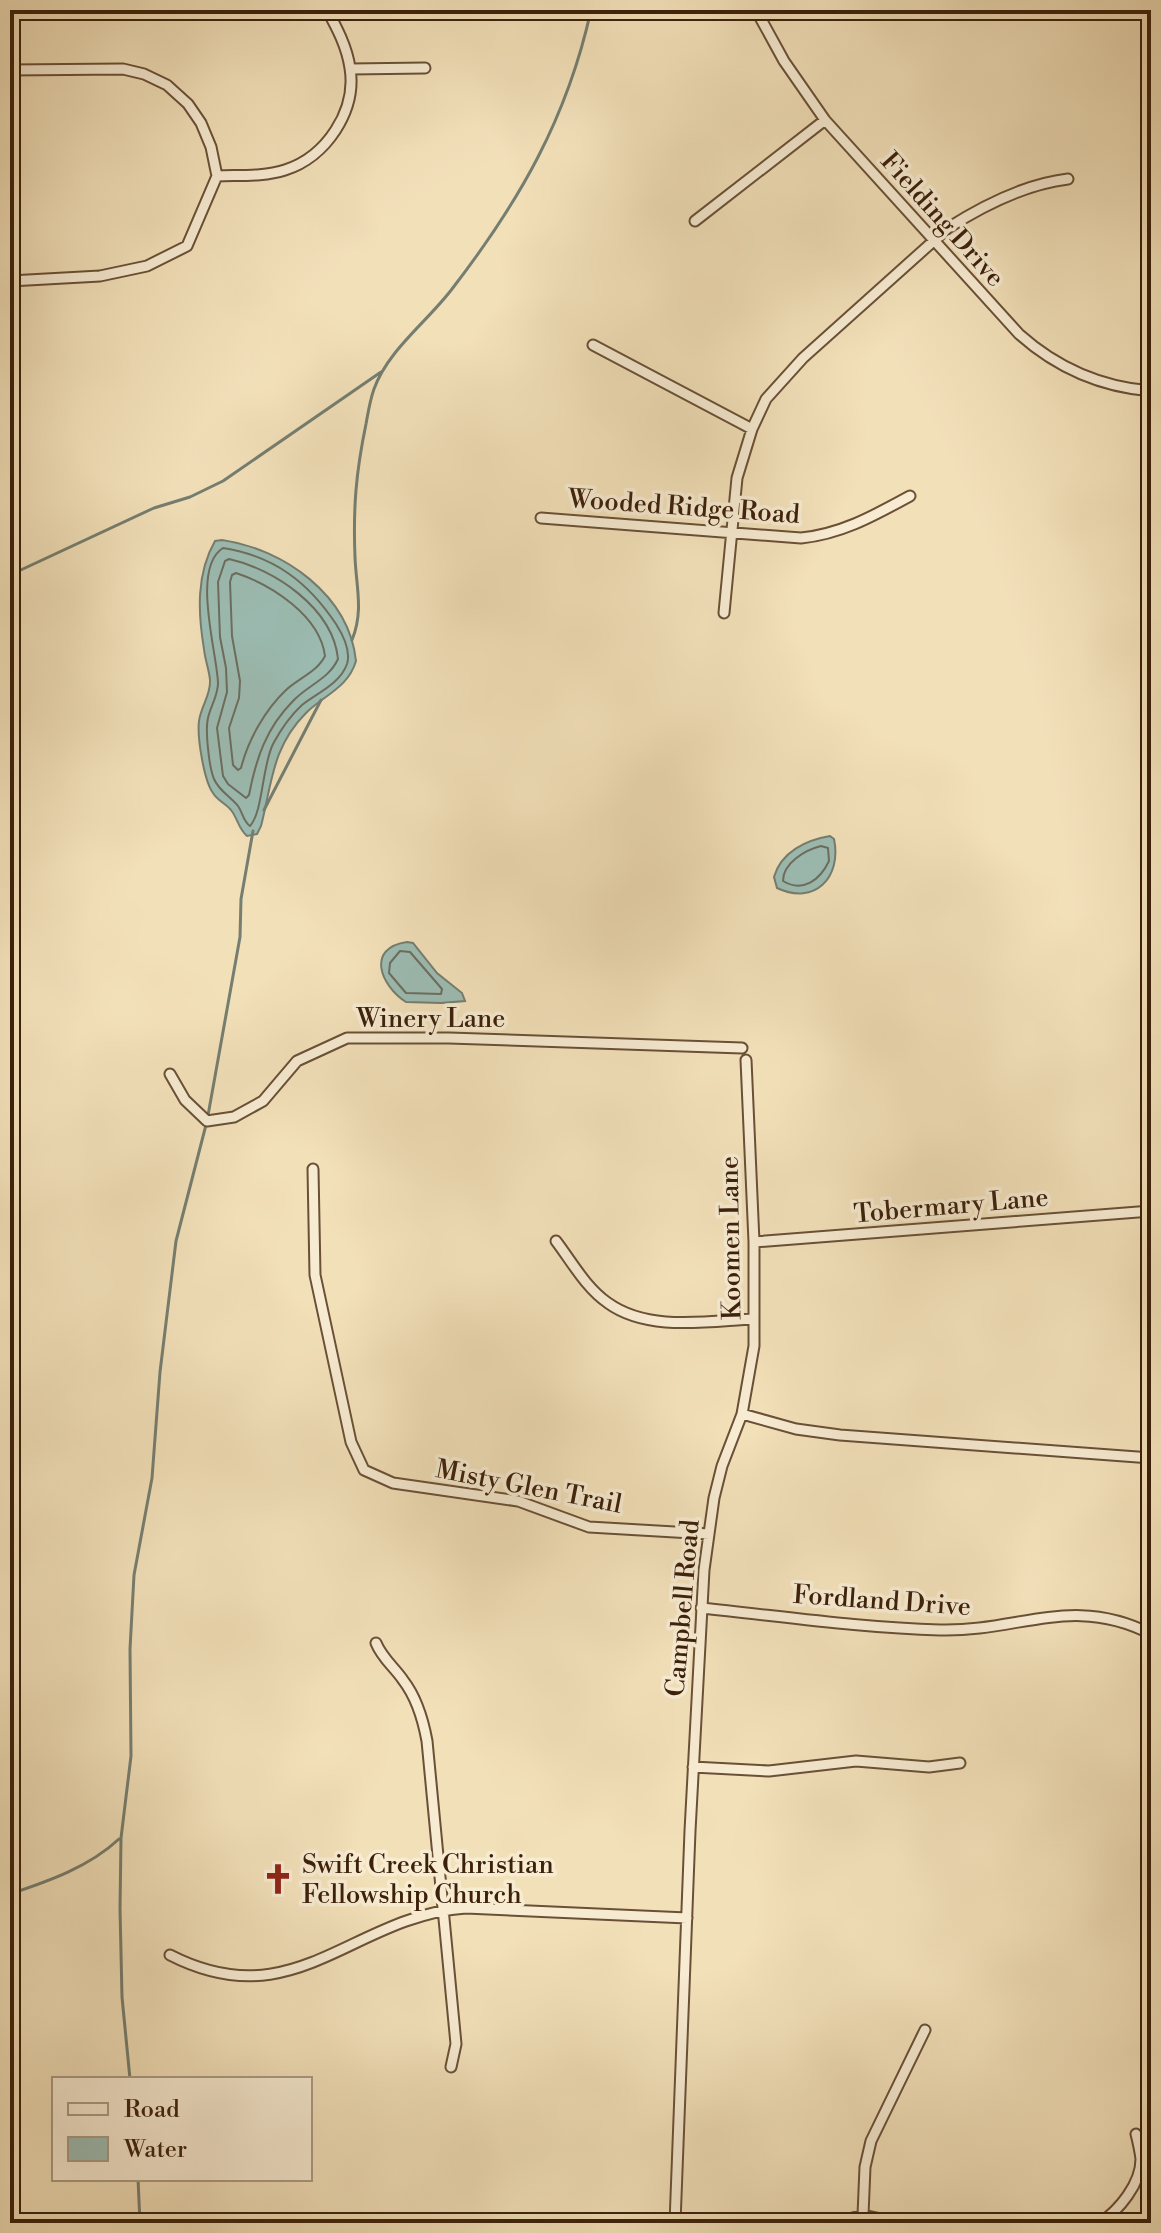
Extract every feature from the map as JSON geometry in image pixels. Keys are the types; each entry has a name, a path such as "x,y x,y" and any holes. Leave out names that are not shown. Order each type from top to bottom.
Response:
{"street":[{"path":"217,176 285,170 321,148 341,119 348,100 351,69 342,40 327,10"},
{"name":"Fielding Drive","path":"756,10 784,61 825,120 1032,346 1079,374 1119,387 1151,391"},
{"path":"351,69 425,68"},
{"path":"10,70 123,69 144,74 167,85 188,104 201,123 211,147 217,176 187,246 147,266 100,276 10,281"},
{"path":"695,221 825,120"},
{"path":"724,613 737,478 752,429 766,399 784,377 933,239 961,219 1041,182 1068,179"},
{"path":"593,345 752,429"},
{"name":"Wooded Ridge Road","path":"541,518 785,537 827,534 859,523 910,496"},
{"name":"Winery Lane","path":"170,1074 185,1100 207,1121 234,1117 263,1101 297,1061 347,1038 449,1038 742,1048"},
{"name":"Koomen Lane","path":"742,1414 753,1363 754,1319 746,1060"},
{"name":"Misty Glen Trail","path":"313,1169 315,1275 351,1442 364,1470 393,1483 518,1501 589,1527 709,1534"},
{"name":"Tobermary Lane","path":"754,1242 1151,1211"},
{"path":"556,1241 595,1292 631,1316 666,1321 754,1319"},
{"path":"742,1414 796,1429 840,1435 1151,1458"},
{"name":"Campbell Road","path":"675,2223 701,1608 719,1477 742,1414"},
{"name":"Fordland Drive","path":"701,1608 942,1630 973,1629 1079,1614 1116,1619 1151,1634"},
{"path":"376,1643 412,1693 425,1725 456,2044 451,2067"},
{"path":"693,1767 769,1771 856,1761 929,1767 960,1763"},
{"path":"170,1955 193,1967 217,1974 268,1976 444,1909 687,1918"},
{"path":"863,2215 865,2167 871,2141 925,2030"},
{"path":"1100,2223 1121,2204 1135,2180 1141,2163 1136,2134"},
{"path":"836,2223 863,2215 899,2223"}],"water":[{"path":"222,540 268,553 310,579 341,616 351,637 356,661 347,678 306,713 286,739 275,766 261,826 257,834 247,836 231,810 210,787 199,737 199,721 210,680 200,594 209,554 215,541"},
{"path":"830,836 834,839 834,865 823,884 803,893 777,888 774,877 788,854 804,844"},
{"path":"413,943 437,973 462,993 465,1001 406,1002 397,995 384,977 382,959 394,946"}],"waterway":[{"path":"352,640 358,619 354,539 356,490 374,389 389,362 476,257 538,158 569,87 591,10"},
{"path":"10,575 154,508 190,497 223,481 381,372"},
{"path":"264,810 321,700"},
{"path":"130,2077 122,1997 120,1909 121,1838 131,1756 130,1649 134,1575 152,1478 160,1372 176,1241 207,1121 240,937 241,899 253,831"},
{"path":"10,1894 82,1865 119,1839"},
{"path":"138,2181 140,2223"}],"place":[{"name":"Swift Creek Christian Fellowship Church","path":"278,1879"}]}
